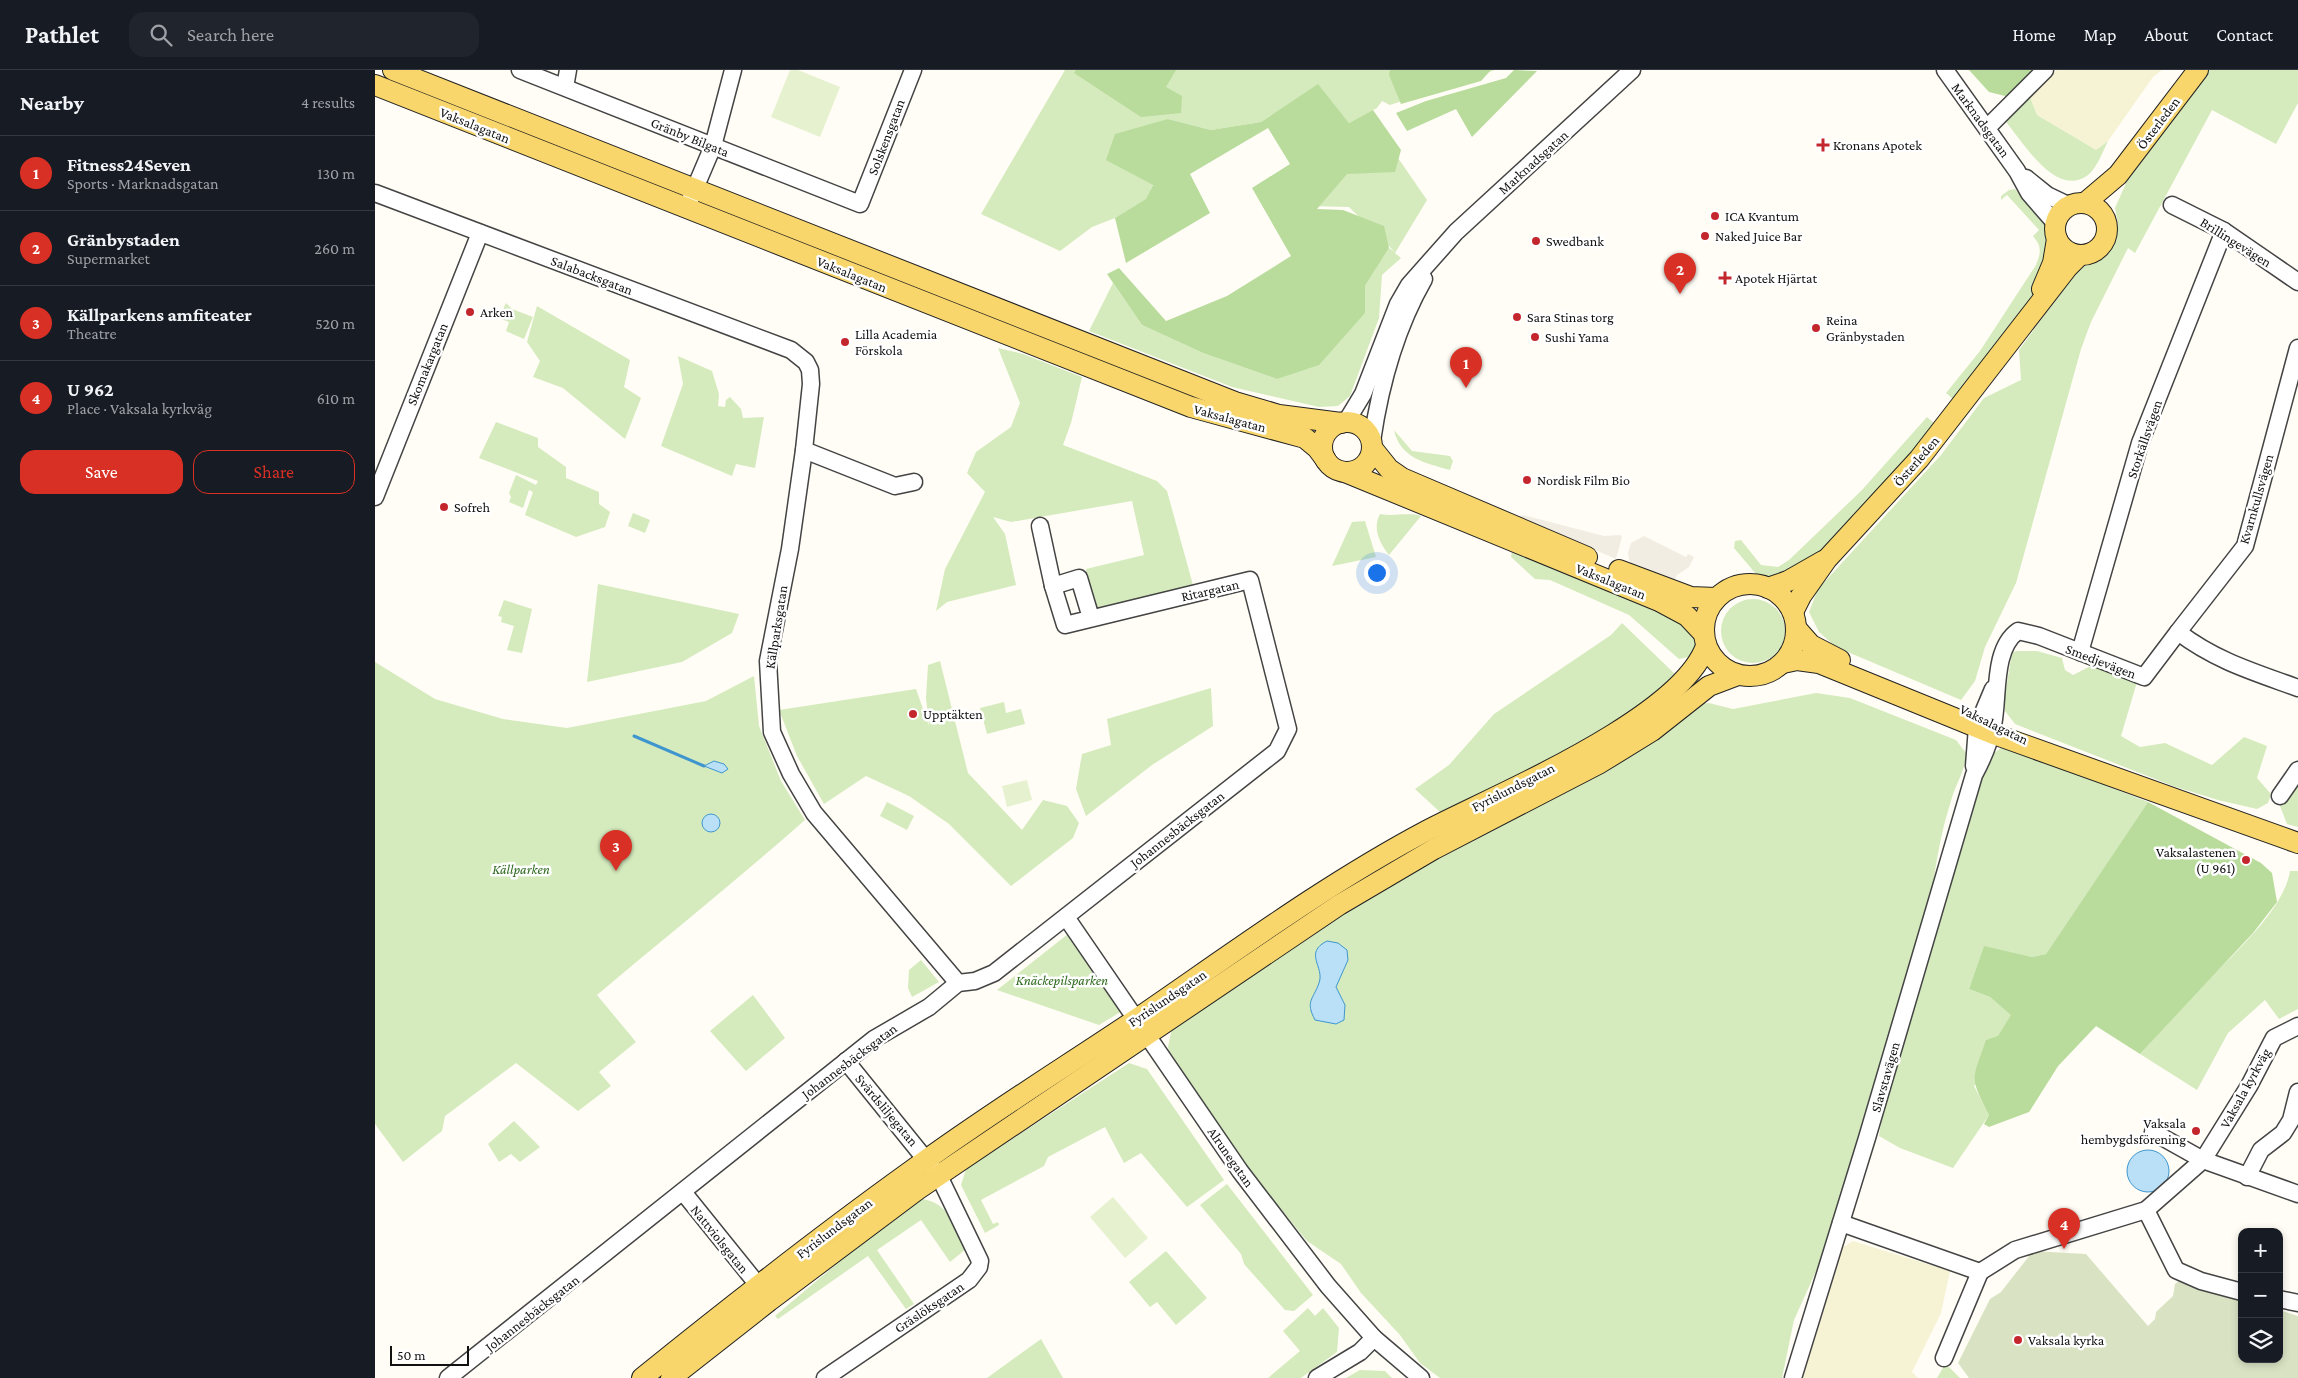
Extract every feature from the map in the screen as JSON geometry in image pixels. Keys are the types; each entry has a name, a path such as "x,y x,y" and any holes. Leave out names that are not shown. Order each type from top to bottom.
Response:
{"main road":[{"name":"Vaksalagatan","path":"393,70 1235,402 1279,415 1343,422"},
{"name":"Österleden","path":"2078,204 2118,175 2198,70"},
{"name":"Vaksalagatan","path":"380,87 1191,407 1305,438 1317,448 1325,460"},
{"name":"Österleden","path":"2104,217 2118,175"},
{"path":"2078,204 2096,208 2104,217 2107,229 2101,245 2092,252 2080,255 2067,250 2057,232 2061,213 2078,204"},
{"name":"Österleden","path":"1999,357 2037,300 2053,263 2057,232"},
{"name":"Österleden","path":"1794,620 1801,596 1827,559 1919,458 2067,268 2080,255"},
{"path":"1343,422 1360,425 1369,434 1372,445 1364,466 1358,470 1345,472 1337,470 1325,460 1322,445 1328,431 1343,422"},
{"name":"Vaksalagatan","path":"1372,445 1389,469 1402,478 1669,589 1691,597 1716,598"},
{"name":"Vaksalagatan","path":"1345,472 1659,601 1687,616 1705,639"},
{"name":"Österleden","path":"1768,588 1788,581 1827,559"},
{"path":"1743,584 1755,584 1768,588 1783,598 1794,620 1794,644 1783,663 1767,674 1757,676 1738,675 1722,667 1710,654 1705,639 1706,614 1716,598 1731,588 1743,584"},
{"name":"Vaksalagatan","path":"1794,620 1805,641 1821,652 1985,725 2059,756 2298,843"},
{"name":"Fyrislundsgatan","path":"671,1378 777,1295 1321,894 1426,832 1590,748 1627,724 1682,683 1699,661 1705,639"},
{"name":"Vaksalagatan","path":"1783,663 1797,660 1819,663 1985,725"},
{"name":"Fyrislundsgatan","path":"642,1378 758,1285 927,1159 1339,905 1434,849 1600,763 1652,731 1709,686 1738,675"}],"street":[{"path":"380,87 393,70"},
{"name":"Gränby Bilgata","path":"520,70 860,204"},
{"path":"565,87 568,70"},
{"path":"687,208 713,146 733,70"},
{"name":"Solskensgatan","path":"860,204 913,70"},
{"name":"Marknadsgatan","path":"1343,422 1366,388 1398,304 1409,286 1457,232 1632,70"},
{"name":"Marknadsgatan","path":"1945,70 2017,171 2029,194 2057,232"},
{"path":"1987,128 2045,70"},
{"name":"Marknadsgatan","path":"2017,171 2047,195 2078,204"},
{"name":"Salabacksgatan","path":"375,193 791,350 806,362"},
{"name":"Brillingevägen","path":"2172,204 2224,231 2298,282"},
{"name":"Storkällsvägen","path":"2080,652 2140,443 2224,231"},
{"name":"Skomakargatan","path":"375,497 480,233"},
{"name":"Marknadsgatan","path":"1372,445 1381,389 1421,284 1436,257"},
{"name":"Kvarnkullsvägen","path":"2178,632 2245,546 2298,348"},
{"name":"Källparksgatan","path":"806,362 811,378 804,450 790,549 768,661 772,732 791,774 815,813 958,983"},
{"path":"804,450 895,486 914,482"},
{"name":"Ritargatan","path":"1040,526 1053,586 1065,625 1250,580 1288,729 1281,744"},
{"path":"1053,586 1079,578 1091,618"},
{"name":"Smedjevägen","path":"1985,725 2005,648 2012,636 2018,631 2039,636 2144,678 2178,632"},
{"path":"2178,632 2200,649 2227,663 2298,688"},
{"name":"Slavstavägen","path":"1793,1378 1974,775 1985,725"},
{"name":"Johannesbäcksgatan","path":"449,1378 874,1039 929,1007 958,983 975,981 994,973 1277,751 1281,744"},
{"path":"2281,796 2298,770"},
{"name":"Alrunegatan","path":"1066,917 1240,1171 1328,1286 1374,1338 1421,1378"},
{"name":"Vaksala kyrkväg","path":"1980,1272 2015,1250 2146,1210 2203,1160 2249,1086 2274,1038 2298,1026"},
{"name":"Svärdsliljegatan","path":"846,1061 927,1159"},
{"path":"2247,1177 2261,1150 2283,1133 2291,1120 2298,1092"},
{"path":"2153,1132 2203,1160 2298,1194"},
{"name":"Gräslöksgatan","path":"825,1378 969,1280 979,1267 977,1253 939,1176 927,1159"},
{"name":"Nattviolsgatan","path":"683,1192 758,1285"},
{"path":"2146,1210 2176,1270 2201,1282 2238,1291"},
{"path":"1841,1223 1980,1272 1945,1358"},
{"path":"2283,1300 2298,1303"},
{"path":"1317,1378 1360,1352 1374,1338"}],"shaded area":[{"path":"2057,70 2162,70 2153,77 2108,141 2096,150 2037,115 2029,95 2040,82"},
{"path":"1523,515 1604,536 1620,535 1622,537 1616,559 1518,517"},
{"path":"1644,536 1686,557 1688,554 1694,557 1689,567 1677,575 1673,584 1671,579 1632,566 1628,553 1631,543"},
{"path":"1853,1241 1950,1271 1941,1313 1912,1372 1918,1378 1797,1378 1840,1249"}],"green space":[{"path":"790,70 798,70 840,87 820,137 771,117"},
{"path":"1065,70 1495,70 1390,105 1382,101 1377,108 1349,123 1318,85 1261,122 1211,130 1168,119 1153,184 1147,199 1115,218 1092,227 1060,251 981,214"},
{"path":"1076,70 1176,70 1166,87 1182,96 1181,113 1141,117 1074,73"},
{"path":"1390,70 1491,70 1481,81 1401,104 1389,75"},
{"path":"1514,70 1537,71 1472,137 1456,109 1407,131 1396,113 1426,101 1506,78"},
{"path":"1969,70 2039,70 2013,98 1989,92"},
{"path":"2207,70 2298,70 2298,103 2276,144 2212,110 2135,253 2128,248 2091,322 2081,349 2016,583 1985,647 1975,681 1961,700 1836,647 1819,632 1809,612 1818,589 1941,455 1984,398 2021,380 2019,350 2080,267 2103,257 2114,239 2118,223 2115,208 2130,174"},
{"path":"1318,84 1349,123 1373,110 1401,150 1395,172 1347,174 1317,209 1343,210 1384,226 1389,248 1365,286 1365,313 1319,365 1277,379 1203,353 1142,325 1107,274 1119,268 1166,321 1227,296 1291,256 1252,188 1290,164 1268,128 1190,174 1210,213 1126,263 1115,218 1146,199 1153,185 1106,160 1115,134 1168,119 1211,130 1261,122"},
{"path":"2029,95 2037,115 2096,150 2108,141 2097,164 2088,175 2076,180 2064,180 2053,174 2031,154 2006,122"},
{"path":"1378,129 1427,200 1395,253 1401,258 1382,275 1379,318 1350,396 1338,406 1319,407 1232,387 1089,331 1113,283 1142,325 1203,353 1277,379 1365,313 1365,286 1389,248 1395,252 1349,207 1308,206"},
{"path":"2015,189 2048,226 2052,246 2041,283 2021,316 1908,464 1812,559 1773,580 1763,579 1756,574 1734,548 1735,541 1741,540 1761,565 1778,567 1789,560 1862,490 1927,417 1934,423 1953,399 1946,393 1980,351 2036,265 2039,257 2038,243 2033,236 2039,230 2007,195 2001,200 2001,196 2009,190"},
{"path":"506,303 512,309 533,317 524,339 506,331 509,322 499,318"},
{"path":"537,306 630,360 624,387 641,398 625,439 563,388 533,377 540,361 527,342"},
{"path":"998,348 1023,354 1082,377 1071,423 1063,445 1157,481 1167,491 1193,585 1097,609 1092,606 1086,569 1144,555 1132,501 1011,522 993,517 1005,534 1016,585 947,602 936,611 945,569 985,492 967,473 976,452 1011,427 1020,403"},
{"path":"678,356 712,371 719,394 718,406 725,407 726,400 730,397 741,409 743,418 764,417 755,468 736,464 732,476 661,446 683,384"},
{"path":"496,422 538,438 538,447 566,467 566,478 599,492 599,504 610,512 605,527 576,537 525,515 533,492 529,490 523,508 509,502 511,497 509,493 516,475 536,485 538,481 479,458"},
{"path":"1394,430 1412,451 1450,456 1453,461 1450,470 1423,462 1408,453 1397,439"},
{"path":"633,513 650,520 645,533 628,526"},
{"path":"1380,514 1411,514 1421,516 1389,555 1378,536 1377,525"},
{"path":"1365,521 1376,557 1332,566 1352,522"},
{"path":"1512,550 1636,601 1688,627 1697,645 1693,656 1679,659 1629,615 1550,580 1535,579 1511,557"},
{"path":"598,584 739,614 732,633 682,662 587,682"},
{"path":"1753,599 1771,605 1779,613 1785,631 1779,649 1771,657 1753,663 1735,657 1727,649 1721,631 1727,613 1735,605"},
{"path":"504,600 532,609 522,653 507,650 514,626 501,622 502,617 498,616"},
{"path":"1622,623 1677,676 1638,708 1579,745 1441,813 1415,789 1449,765 1494,714 1611,635"},
{"path":"2016,651 2037,651 2062,658 2065,670 2073,675 2093,665 2137,682 2121,736 2140,747 2165,743 2212,765 2244,737 2267,746 2257,778 2271,794 2268,803 2257,809 2218,800 2173,786 2015,724 2005,711 2005,695 2012,653"},
{"path":"940,661 968,773 1022,830 1043,800 1067,806 1079,823 1073,838 1011,886 949,824 909,796 866,776 824,804 797,756 779,710 916,689 929,726 926,698 928,665"},
{"name":"Källparken","path":"375,662 435,699 503,719 567,728 706,701 754,676 759,726 781,781 805,820 597,995 636,1042 599,1072 611,1086 578,1111 516,1063 445,1116 442,1131 403,1162 375,1124"},
{"path":"1211,688 1213,726 1152,765 1086,816 1076,789 1082,754 1111,745 1107,719"},
{"path":"1816,693 1850,698 1956,740 1966,753 1964,766 1945,822 1933,885 1821,1260 1794,1320 1782,1378 1440,1378 1420,1363 1400,1335 1361,1293 1341,1264 1307,1241 1246,1167 1170,1057 1168,1047 1172,1028 1342,912 1699,704 1709,703 1733,709"},
{"path":"1004,702 1006,713 1021,709 1025,724 987,734 980,708"},
{"path":"2002,747 2011,748 2148,802 2046,954 2032,957 1984,947 1969,989 1990,997 2012,1015 2096,1026 2058,1066 2029,1112 1983,1077 1974,1086 1989,1115 1953,1168 1900,1148 1879,1136 1885,1096 1948,880 1958,859 1976,800 1981,774 1989,757"},
{"path":"2298,777 2298,827 2287,824 2280,806"},
{"path":"1027,780 1032,800 1007,807 1002,786"},
{"path":"887,802 914,816 907,830 880,816"},
{"path":"2148,802 2261,863 2272,873 2277,902 2253,933 2140,1054 2096,1026 2058,1066 2029,1112 1989,1127 1984,1124 1989,1115 1978,1093 1975,1078 1976,1071 1986,1040 1998,1036 2011,1015 1990,997 1969,989 1984,946 2032,957 2046,954"},
{"path":"2290,871 2298,871 2298,1009 2279,1019 2265,1000 2228,1033 2197,1090 2140,1054 2258,928 2279,900"},
{"name":"Knäckepilsparken","path":"1068,934 1122,1011 1099,1025 997,990"},
{"path":"921,960 939,982 912,997 908,988 909,970"},
{"path":"753,995 785,1038 746,1071 710,1031"},
{"path":"1129,1063 1147,1069 1224,1180 1187,1207 1141,1153 1124,1163 1105,1127 1048,1157 1044,1166 981,1200 993,1224 998,1222 999,1225 985,1233 961,1185 966,1169"},
{"path":"514,1121 540,1147 520,1162 511,1154 499,1162 488,1144"},
{"path":"1227,1184 1313,1295 1294,1311 1285,1310 1244,1264 1241,1254 1200,1205"},
{"path":"1113,1197 1148,1238 1125,1258 1090,1217"},
{"path":"923,1199 940,1206 946,1211 966,1249 950,1262 921,1220 877,1250 914,1304 906,1309 868,1256 778,1319 775,1316 865,1240"},
{"path":"1166,1251 1207,1298 1176,1325 1157,1302 1150,1307 1129,1282"},
{"path":"2033,1251 2086,1254 2148,1326 2155,1319 2156,1312 2173,1296 2175,1284 2180,1280 2238,1298 2238,1363 2283,1363 2283,1311 2298,1316 2298,1378 1969,1378 1958,1363 1990,1299 2001,1292"},
{"path":"1308,1308 1315,1316 1323,1308 1339,1328 1337,1352 1301,1378 1268,1378 1300,1351 1283,1331"},
{"path":"1041,1339 1063,1378 987,1378"},
{"path":"1944,1366 1949,1367 1960,1378 1937,1378"},
{"path":"1360,1370 1385,1371 1392,1378 1346,1378"}],"water":[{"path":"714,761 724,764 728,769 722,773 704,766"},
{"path":"707,814 715,814 720,819 718,830 707,832 702,827 702,819"},
{"path":"1327,941 1338,943 1347,950 1348,960 1336,987 1345,1005 1344,1020 1336,1024 1315,1020 1310,1004 1320,977 1316,950"},
{"path":"2152,1150 2160,1153 2166,1159 2169,1171 2166,1183 2160,1189 2144,1192 2136,1189 2130,1183 2127,1167 2130,1159 2136,1153"}],"waterway":[{"path":"634,736 704,766"}],"place":[{"name":"Kronans Apotek","path":"1823,145"},
{"name":"ICA Kvantum","path":"1715,216"},
{"name":"Naked Juice Bar","path":"1705,236"},
{"name":"Swedbank","path":"1536,241"},
{"name":"Apotek Hjärtat","path":"1725,278"},
{"name":"Gränbystaden","path":"1680,294"},
{"name":"Arken","path":"470,312"},
{"name":"Sara Stinas torg","path":"1517,317"},
{"name":"Reina Gränbystaden","path":"1816,328"},
{"name":"Sushi Yama","path":"1535,337"},
{"name":"Lilla Academia Förskola","path":"845,342"},
{"name":"Fitness24Seven","path":"1466,388"},
{"name":"Nordisk Film Bio","path":"1527,480"},
{"name":"Sofreh","path":"444,507"},
{"name":"Upptäkten","path":"913,714"},
{"name":"Vaksalastenen (U 961)","path":"2246,860"},
{"name":"Källparkens amfiteater","path":"616,871"},
{"name":"Vaksala hembygdsförening","path":"2196,1131"},
{"name":"U 962","path":"2064,1249"},
{"name":"Vaksala kyrka","path":"2018,1340"}]}
